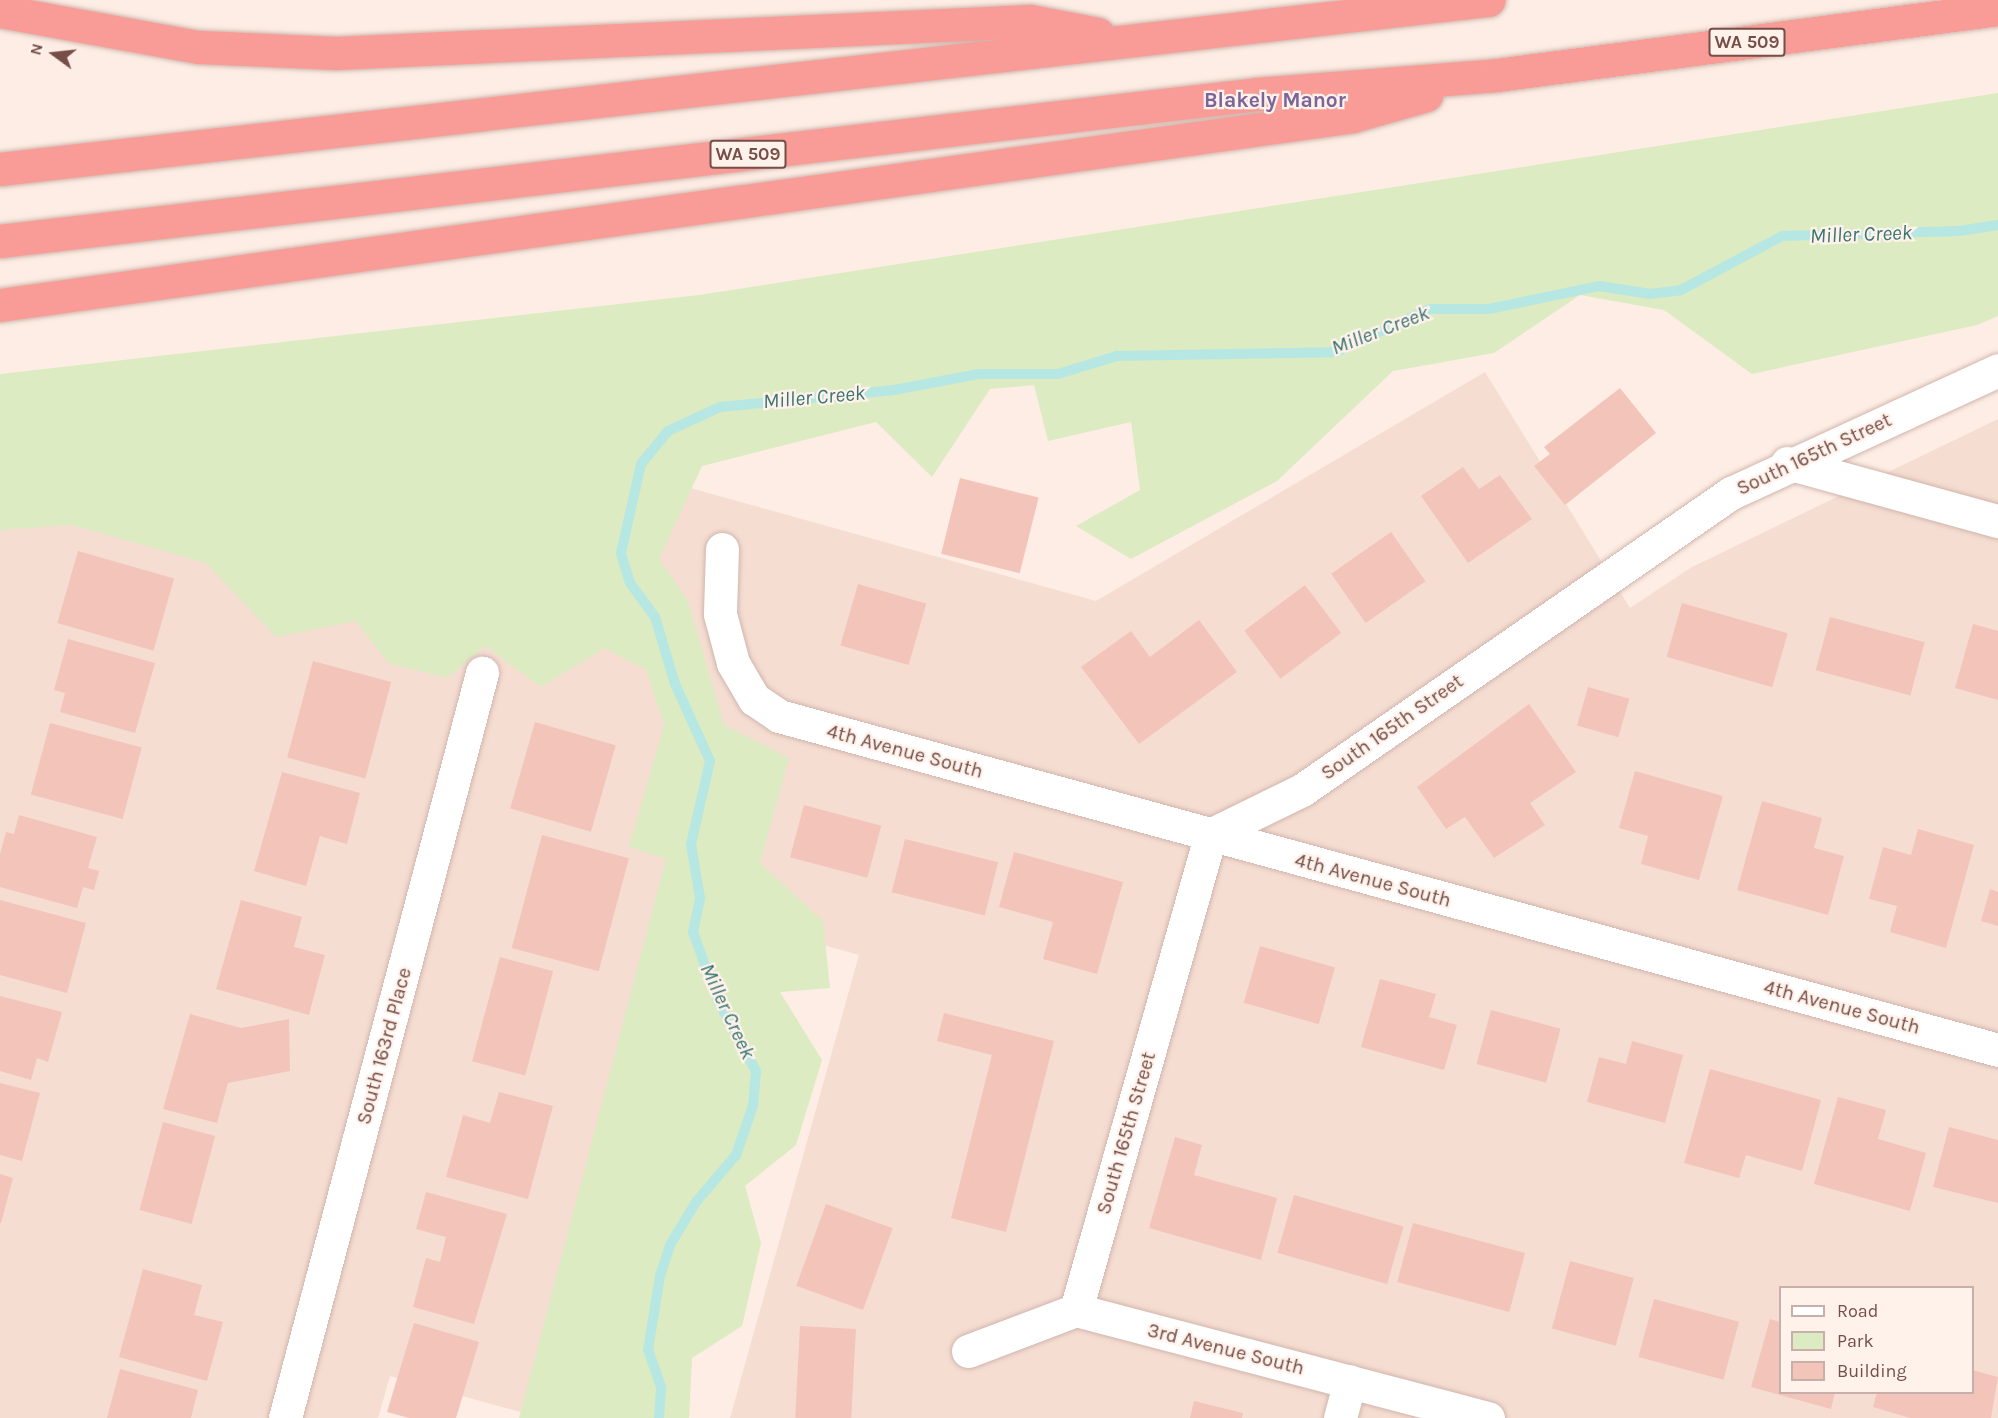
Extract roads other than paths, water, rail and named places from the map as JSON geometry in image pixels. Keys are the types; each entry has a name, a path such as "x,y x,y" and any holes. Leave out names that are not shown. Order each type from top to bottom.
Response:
{"highway":[{"path":"0,169 1488,0"},
{"name":"WA 509","path":"0,241 1257,94 1497,75 1998,9"},
{"path":"0,11 200,47 336,53 1030,21 1129,40"},
{"path":"0,305 1353,116 1497,75"}],"street":[{"name":"South 165th Street","path":"1076,1310 1210,835 1302,790 1731,493 1787,463 1998,370"},
{"path":"1787,463 1998,520"},
{"name":"4th Avenue South","path":"722,549 720,614 733,663 754,699 779,716 1998,1050"},
{"name":"South 163rd Place","path":"285,1418 482,673"},
{"path":"968,1351 1076,1310"},
{"name":"3rd Avenue South","path":"1076,1310 1488,1418"},
{"path":"1340,1418 1350,1381"}],"waterway":[{"name":"Miller Creek","path":"659,1418 661,1387 648,1350 660,1276 670,1245 696,1202 736,1155 753,1106 756,1071 718,1001 693,932 700,898 691,844 710,761 675,684 655,617 630,583 621,553 641,464 668,431 720,407 894,390 979,374 1058,374 1117,356 1336,352 1429,309 1489,309 1599,286 1650,294 1681,290 1782,236 1959,231 1998,225"}],"district":[{"name":"Blakely Manor","path":"1275,100"}]}
